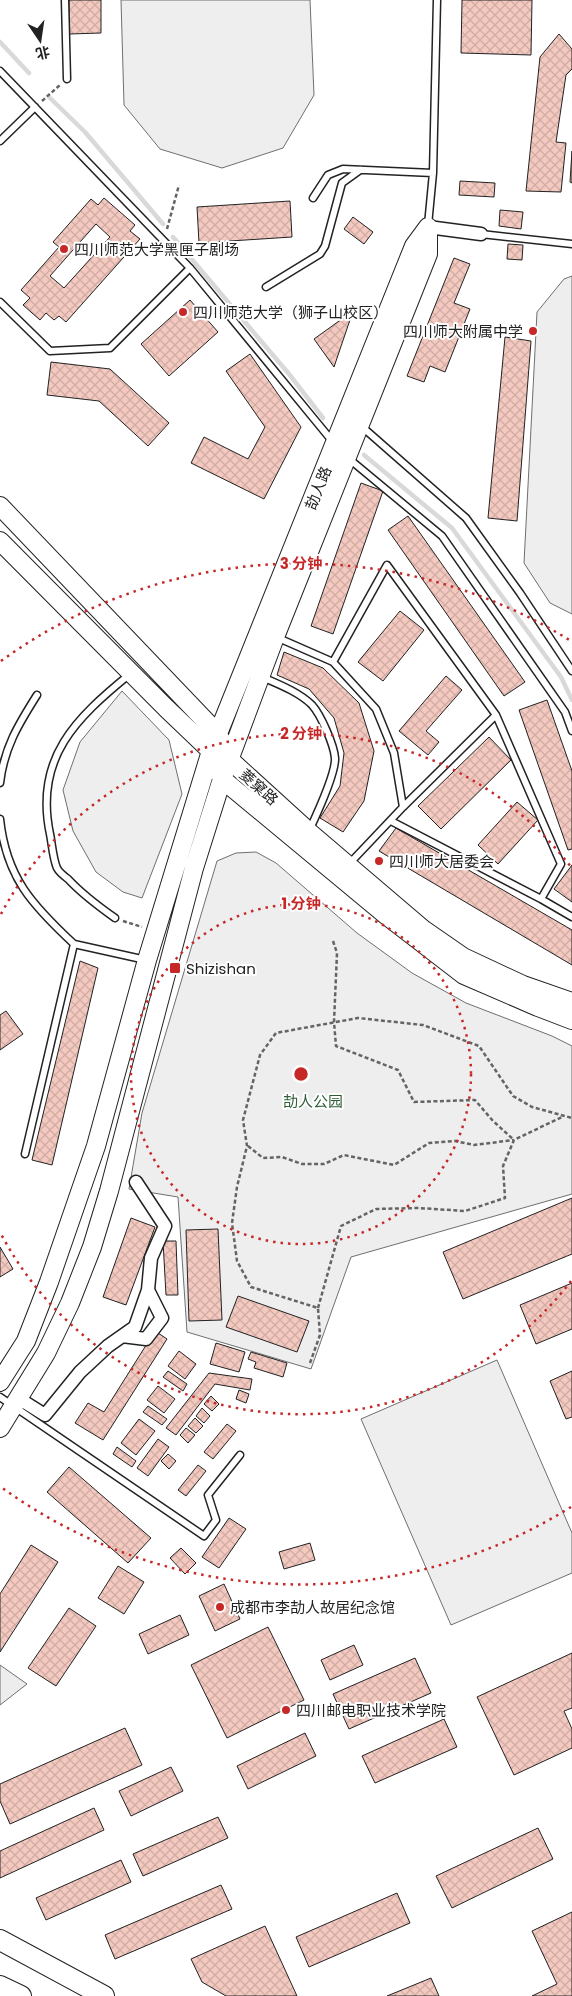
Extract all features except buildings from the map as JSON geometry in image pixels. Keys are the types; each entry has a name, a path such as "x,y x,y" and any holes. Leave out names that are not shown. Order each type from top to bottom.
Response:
{"main road":[{"path":"0,1940 104,1996"},
{"path":"0,1986 21,1996"}],"street":[{"path":"0,1428 10,1400 46,1353 70,1303 92,1247 109,1191 194,868 222,779 262,677 341,451 360,424 428,254 428,227 482,234"},
{"name":"劼人路","path":"0,1381 26,1340 49,1282 96,1146 147,960 211,751 341,451 414,246 428,227"},
{"name":"菱窠路","path":"0,506 218,734 230,760 309,832 424,930 463,957 523,985 572,1002"},
{"name":"菱窠路","path":"0,541 211,751 222,779 386,915 464,975 572,1020"},
{"path":"10,1400 45,1415 80,1372 108,1346 135,1326 148,1290 151,1258 165,1226 136,1182"},
{"path":"122,1336 146,1339 162,1318 148,1290"}],"lane":[{"path":"65,0 67,78"},
{"path":"428,227 433,173 437,0"},
{"path":"0,71 190,268 341,451 442,536 565,712 572,731"},
{"path":"0,141 35,107"},
{"path":"313,198 328,175 343,169 433,173"},
{"path":"266,287 320,254 325,246 342,183 360,170"},
{"path":"482,234 572,244"},
{"path":"0,302 50,352 110,348 190,268"},
{"path":"360,424 466,518 572,671"},
{"path":"333,662 387,565 496,715 561,864 541,898"},
{"path":"275,637 333,662 376,709 394,753 403,807"},
{"path":"115,918 83,895 57,868 47,821 47,786 53,763 68,732 95,703 131,673"},
{"path":"262,677 290,690 313,706 328,734 336,759 326,792 309,832"},
{"path":"0,783 2,764 14,731 37,695"},
{"path":"565,712 572,708"},
{"path":"348,865 403,807 496,715"},
{"path":"0,819 3,843 17,879 44,916 74,944 147,960"},
{"path":"391,820 541,898 572,917"},
{"path":"25,1154 74,944"},
{"path":"10,1400 204,1536 216,1520 208,1495 240,1455"}],"path":[{"path":"35,107 67,78"},
{"path":"164,240 179,185"},
{"path":"115,918 156,931"},
{"path":"333,940 338,954 334,1022 336,1046 398,1070 414,1102 475,1100 492,1121 514,1140"},
{"path":"318,1308 251,1287 237,1260 232,1223 237,1188 247,1146 243,1120 260,1055 276,1033 358,1018 423,1025 480,1046 514,1096 532,1107 572,1118"},
{"path":"247,1146 264,1158 282,1157 302,1164 324,1164 344,1155 394,1165 430,1143 455,1141 474,1145 514,1140 565,1116"},
{"path":"310,1363 320,1335 318,1308 341,1226 376,1208 465,1211 504,1198 503,1166 514,1140"}],"green space":[{"path":"121,0 310,0 314,95 283,148 222,168 160,149 124,105"},
{"path":"572,276 572,614 550,603 524,563 537,312 564,279"},
{"path":"122,691 169,740 182,794 142,898 123,892 96,872 73,831 63,790 80,742"},
{"name":"劼人公园","path":"256,852 276,863 357,933 412,973 466,1003 552,1036 572,1046 572,1194 351,1257 311,1369 187,1332 178,1197 129,1189 142,1113 217,861 236,853"},
{"path":"497,1360 572,1533 572,1573 451,1625 361,1419"}],"shaded area":[{"path":"0,1665 27,1684 0,1705"}],"waterway":[{"path":"0,42 29,73"},
{"path":"50,98 85,132 163,224"},
{"path":"173,237 289,374 323,418"},
{"path":"364,455 452,528 561,677 572,700"}],"place":[{"name":"四川师范大学黑匣子剧场","path":"64,249"},
{"name":"四川师范大学（狮子山校区）","path":"183,312"},
{"name":"四川师大附属中学","path":"533,331"},
{"name":"四川师大居委会","path":"379,861"},
{"name":"Shizishan","path":"175,968"},
{"name":"成都市李劼人故居纪念馆","path":"220,1607"},
{"name":"四川邮电职业技术学院","path":"286,1710"}]}
